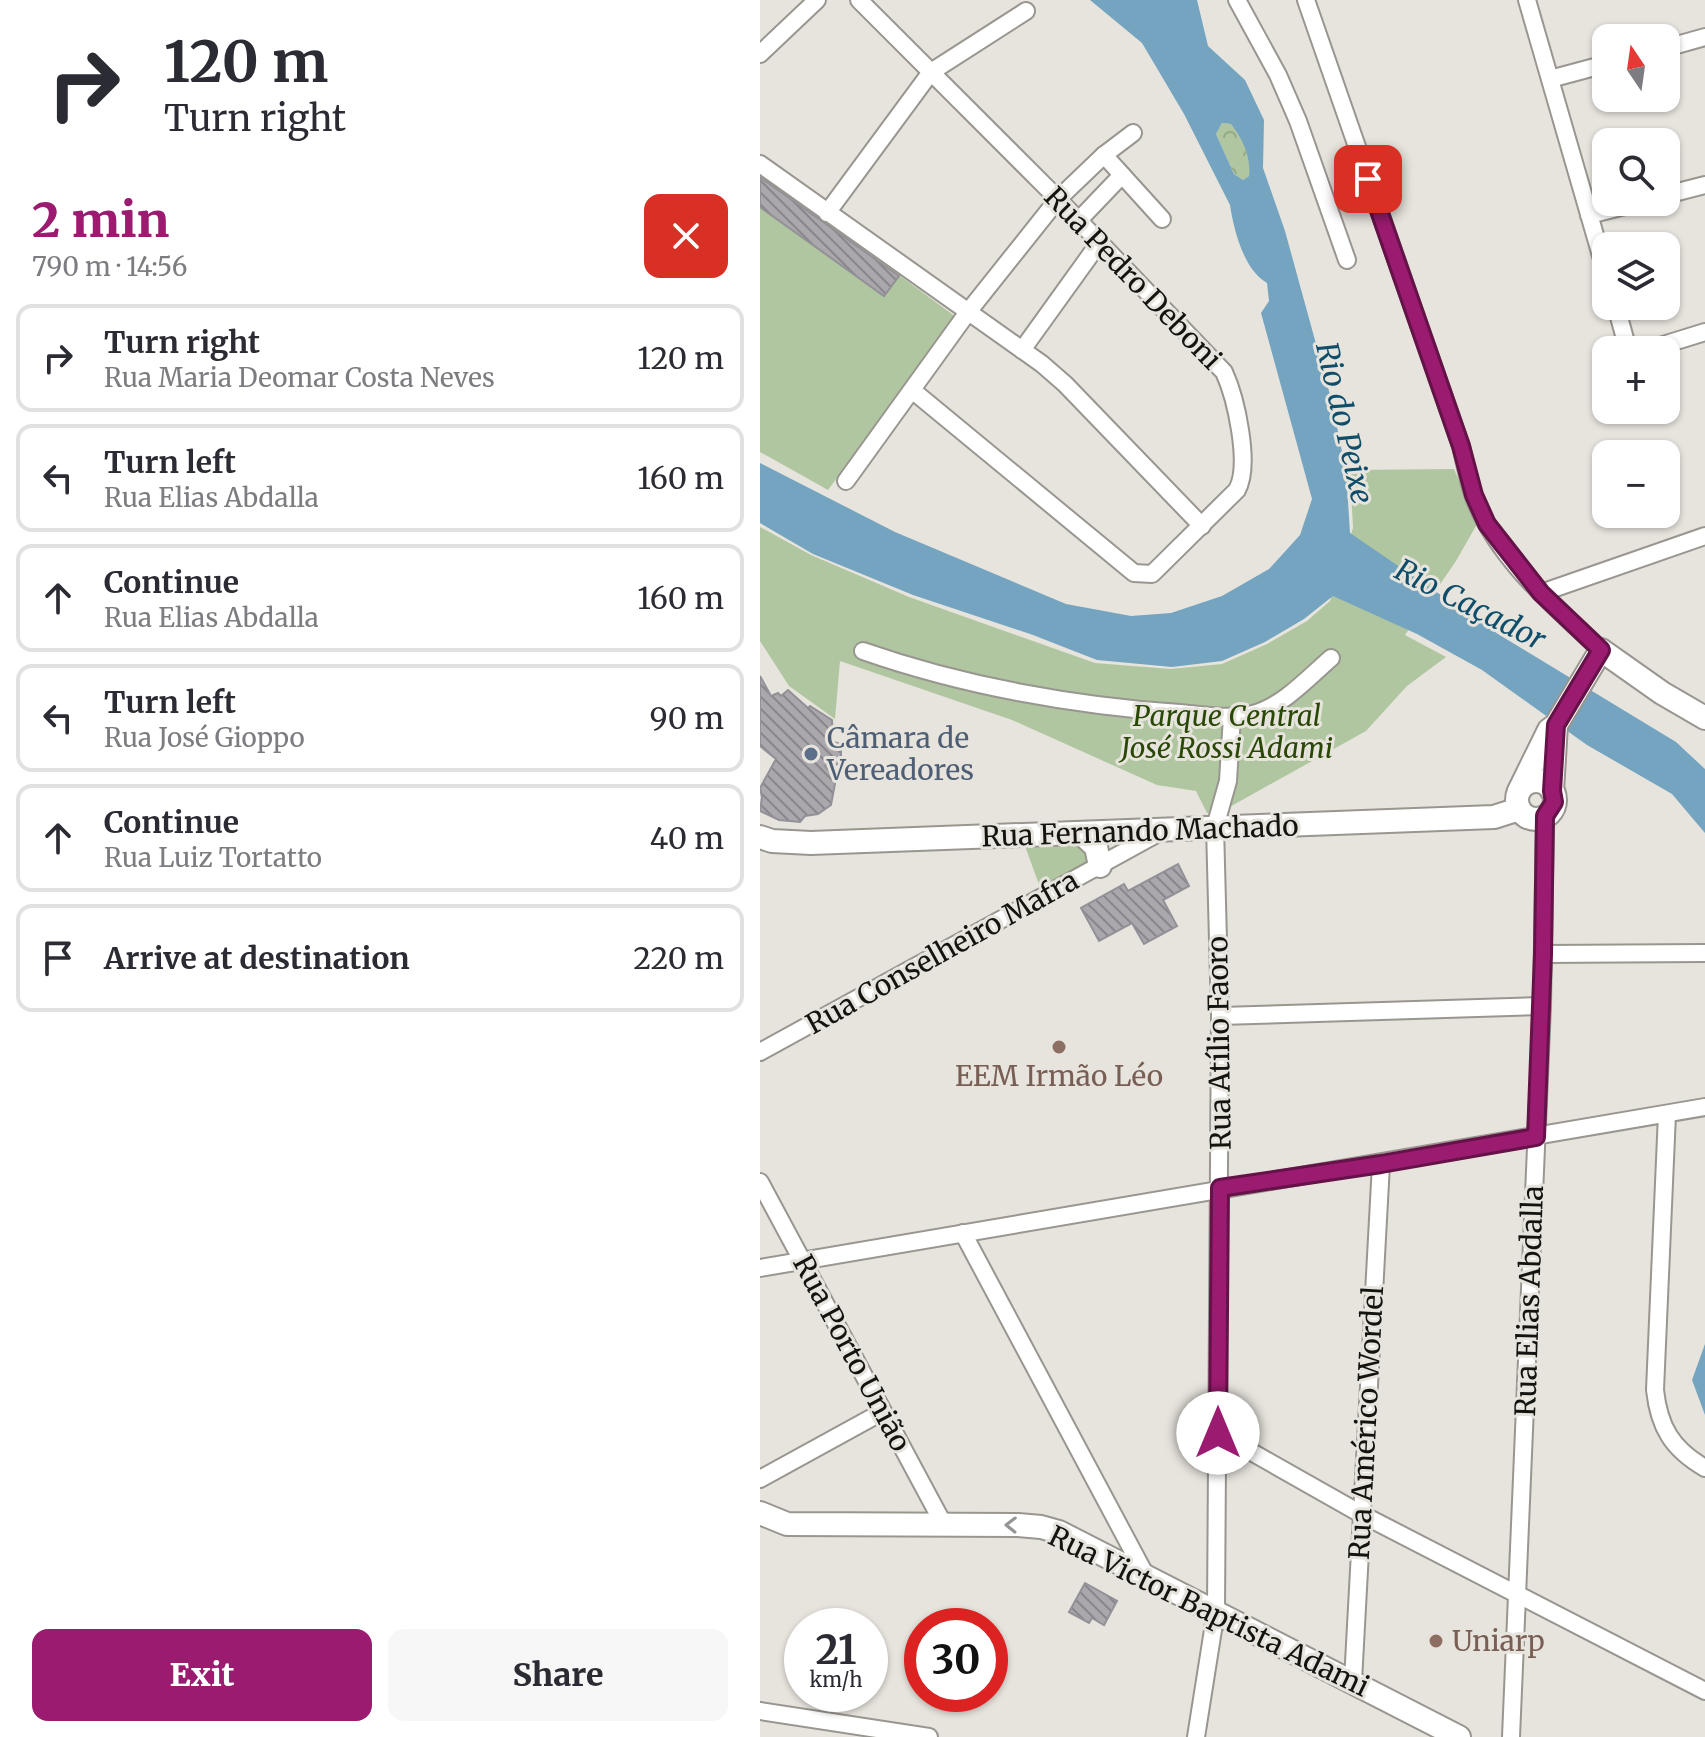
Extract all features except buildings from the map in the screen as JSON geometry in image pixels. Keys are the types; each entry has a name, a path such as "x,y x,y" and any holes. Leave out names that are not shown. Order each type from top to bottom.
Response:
{"main road":[{"path":"1519,800 1549,730 1556,724 1601,650 1662,693 1705,718"},
{"path":"1519,800 1528,817 1545,816 1554,802 1556,724"},
{"path":"1519,800 1533,781 1545,783 1552,791"},
{"name":"Rua Fernando Machado","path":"760,837 772,841 811,843 1494,817 1519,800"},
{"path":"1082,834 1096,847 1100,866"},
{"name":"Rua Victor Baptista Adami","path":"760,1513 787,1524 1041,1527 1071,1537 1145,1574 1459,1737"}],"street":[{"path":"760,54 817,0"},
{"name":"Rua Pedro Deboni","path":"859,0 1079,220 1224,372 1233,390 1244,467 1242,482 1152,574 1134,573 912,390"},
{"path":"1237,0 1278,75 1298,121 1347,260"},
{"path":"1306,0 1461,446 1474,495 1494,534 1541,593 1601,650"},
{"path":"1527,0 1594,232"},
{"path":"827,213 931,72 1026,11"},
{"path":"1680,44 1705,37"},
{"path":"1550,79 1592,68"},
{"path":"846,481 968,312 1058,199 1104,155 1133,133"},
{"path":"1104,155 1162,219"},
{"path":"760,164 1022,350 1065,384 1202,526"},
{"path":"1079,220 1122,175"},
{"path":"1680,191 1705,185"},
{"path":"1022,350 1099,243"},
{"path":"1680,340 1705,332"},
{"path":"1541,593 1705,536"},
{"path":"863,651 954,678 1079,701 1158,712 1232,716 1250,715 1276,704 1331,658"},
{"name":"Rua Atílio Faoro","path":"1196,1737 1216,1611 1220,1016 1215,827 1228,781 1232,716"},
{"name":"Rua Elias Abdalla","path":"1511,1737 1542,1006 1545,816"},
{"name":"Rua Conselheiro Mafra","path":"760,1052 1165,829"},
{"path":"1543,954 1705,953"},
{"path":"1220,1016 1542,1006"},
{"path":"760,1268 1705,1107"},
{"path":"1667,1114 1655,1390 1658,1414 1665,1433 1705,1468"},
{"name":"Rua Américo Wordel","path":"1353,1681 1381,1164"},
{"name":"Rua Porto União","path":"760,1182 944,1525"},
{"path":"963,1233 1145,1574"},
{"path":"760,1479 882,1412"},
{"path":"1218,1433 1361,1514 1705,1691"},
{"path":"760,1711 929,1737"}],"green space":[{"path":"1222,123 1231,124 1246,148 1249,176 1243,180 1234,174 1216,134"},
{"path":"760,173 956,317 828,490 760,452"},
{"name":"Parque Central José Rossi Adami","path":"1454,469 1477,524 1456,561 1405,635 1446,657 1407,686 1366,731 1226,809 1207,813 1196,791 1157,785 1012,720 840,661 835,719 789,686 760,641 760,527 811,555 909,597 1095,663 1171,669 1222,664 1267,644 1307,621 1330,601 1353,528 1350,470"},
{"path":"1080,841 1092,845 1090,865 1041,890 1025,846"}],"water":[{"path":"1090,0 1197,0 1208,46 1245,80 1264,120 1263,168 1285,231 1332,402 1346,471 1350,533 1498,634 1676,742 1705,769 1705,833 1672,794 1587,745 1482,670 1417,634 1333,596 1304,619 1265,642 1222,661 1172,667 1097,660 913,595 813,554 760,523 760,463 895,532 1066,604 1131,616 1171,613 1222,596 1269,569 1300,535 1312,499 1261,313 1269,301 1267,283 1246,259 1237,238 1230,205 1184,114 1142,43","holes":["1222,123 1231,124 1247,155 1249,176 1243,180 1234,174 1216,134"]},
{"path":"1705,1344 1705,1415 1692,1380"}],"place":[{"name":"Câmara de Vereadores","path":"811,754"},
{"name":"EEM Irmão Léo","path":"1059,1047"},
{"name":"Uniarp","path":"1436,1641"}],"route":[{"path":"1218,1433 1220,1188 1536,1137 1545,816 1553,808 1554,802 1556,725 1601,650 1541,593 1487,524 1474,495 1461,446 1368,179"}],"water label":[{"name":"Rio do Peixe","path":"1344,423"},
{"name":"Rio Caçador","path":"1470,605"}]}
